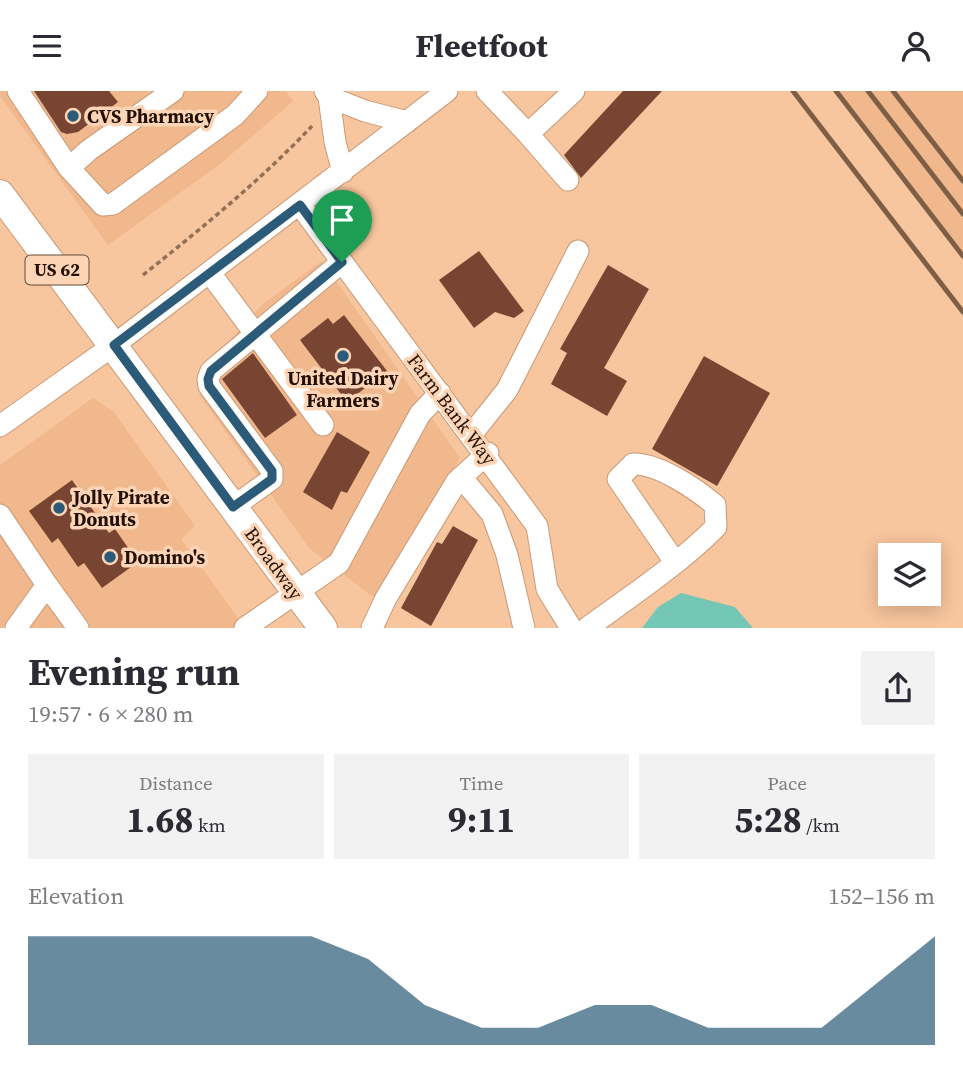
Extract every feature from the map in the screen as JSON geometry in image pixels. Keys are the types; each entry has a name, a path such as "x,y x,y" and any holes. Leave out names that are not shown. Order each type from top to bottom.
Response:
{"main road":[{"name":"Broadway","path":"4,207 114,345 323,628"}],"street":[{"path":"18,91 69,168 103,205 113,204 235,115 257,91"},
{"path":"69,168 89,150 173,91"},
{"path":"0,426 114,345 447,91"},
{"path":"486,91 568,180"},
{"path":"528,134 574,91"},
{"path":"328,98 407,122"},
{"path":"328,98 343,172"},
{"name":"Farm Bank Way","path":"300,205 487,454 537,526 547,589 571,628"},
{"path":"471,435 507,390 578,251"},
{"path":"233,507 272,479 272,471 209,386 211,371 342,262"},
{"path":"210,273 323,425"},
{"path":"245,628 339,563 419,414 440,393"},
{"path":"372,628 386,598 457,481 487,454"},
{"path":"587,628 698,545 716,527 715,505 704,496 647,463 633,464 618,479 675,562"},
{"path":"461,477 492,514 507,555 524,628"},
{"path":"0,515 78,628"},
{"path":"22,620 47,585"}],"path":[{"path":"143,275 207,223 291,148 328,98"}],"shaded area":[{"path":"0,91 285,91 293,101 220,164 108,245 0,96"},
{"path":"834,91 963,91 963,260"},
{"path":"322,261 460,458 377,600 309,548 200,396 199,376 263,304"},
{"path":"93,398 114,412 195,526 181,539 245,628 0,628 0,465"}],"water":[{"path":"681,593 735,607 753,628 642,628 658,607"}],"building":[{"name":"CVS Pharmacy","path":"34,91 109,91 118,102 78,132 67,134 61,132"},
{"path":"623,91 662,91 581,178 564,155"},
{"path":"479,251 524,311 514,318 495,312 474,328 439,280"},
{"path":"608,265 649,289 604,368 627,381 607,416 551,384 567,353 560,349"},
{"name":"United Dairy Farmers","path":"344,315 387,371 347,402 300,340 328,318 333,324"},
{"path":"253,353 297,415 265,438 222,379"},
{"path":"704,356 770,393 717,486 652,449"},
{"path":"337,432 370,452 347,493 341,491 332,510 303,492"},
{"path":"72,480 109,533 115,529 138,562 102,588 84,563 78,567 58,538 52,543 29,511"},
{"path":"453,526 478,540 431,626 401,608 437,542 442,544"}],"railway":[{"path":"793,91 963,312"},
{"path":"836,91 963,256"},
{"path":"868,91 963,214"},
{"path":"893,91 963,181"}],"place":[{"name":"CVS Pharmacy","path":"73,116"},
{"name":"United Dairy Farmers","path":"343,356"},
{"name":"Jolly Pirate Donuts","path":"59,508"},
{"name":"Domino's","path":"110,557"}],"route":[{"path":"300,205 342,262 211,371 209,386 272,471 272,479 233,507 114,345 300,205"}]}
